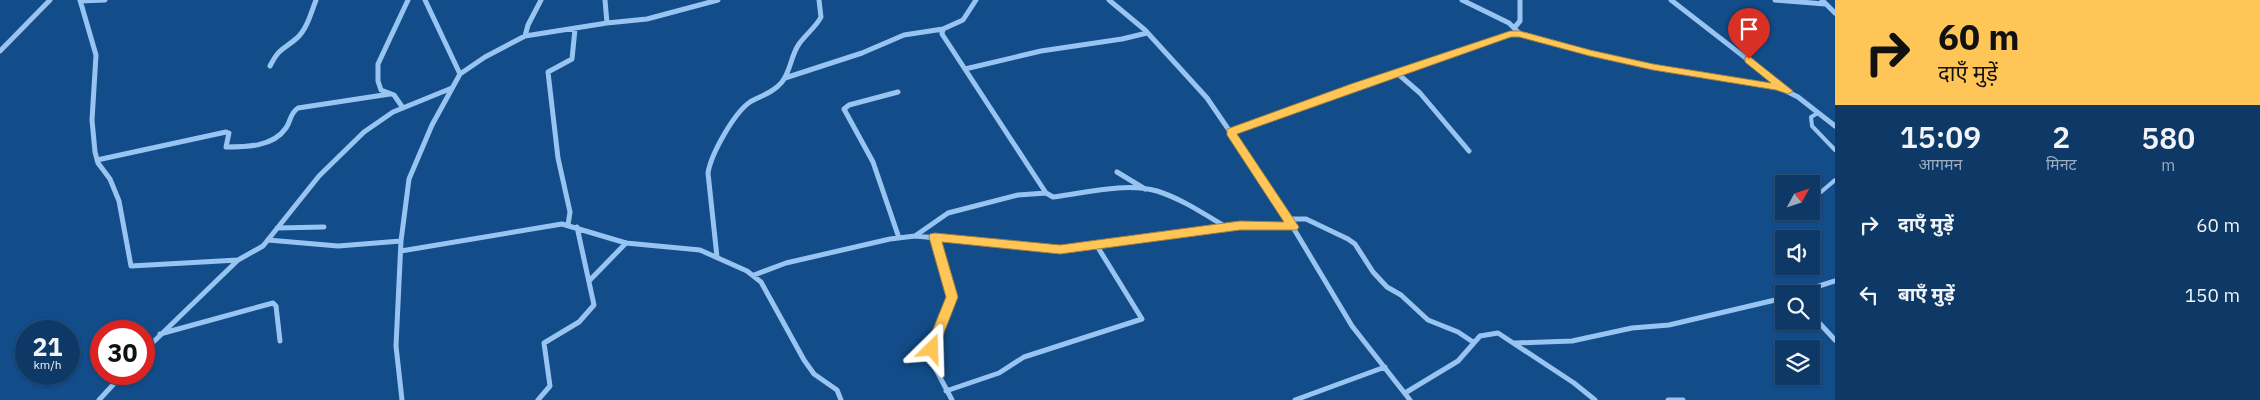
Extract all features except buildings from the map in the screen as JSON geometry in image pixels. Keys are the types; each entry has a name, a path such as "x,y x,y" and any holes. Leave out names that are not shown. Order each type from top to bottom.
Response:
{"street":[{"path":"0,51 50,0"},
{"path":"104,0 80,0 96,55 92,120 94,152 110,179 119,201 131,266 238,260"},
{"path":"270,66 277,52 297,38 305,28 316,0"},
{"path":"403,108 396,96 381,90 377,84 376,71 381,55 408,0"},
{"path":"425,0 460,74"},
{"path":"525,36 528,24 541,0"},
{"path":"605,0 607,22"},
{"path":"402,400 396,346 401,241 409,179 432,125 460,74 485,57 525,36 575,29 607,22 622,23 718,0"},
{"path":"717,257 708,173 710,160 742,110 749,103 774,90 785,78 798,45 822,17 819,0"},
{"path":"785,78 862,53 904,35 944,29 963,20 976,0"},
{"path":"1108,0 1147,33 1207,98 1288,219 1352,326 1410,400"},
{"path":"1462,0 1506,21 1520,34"},
{"path":"1514,28 1520,20 1520,0"},
{"path":"1670,0 1835,126"},
{"path":"1775,0 1794,4 1823,2 1835,13"},
{"path":"1500,26 1506,21"},
{"path":"568,225 570,212 558,158 548,72 550,68 567,63 572,59 575,29"},
{"path":"944,29 942,34 1046,193 1053,197 1122,189 1145,189"},
{"path":"965,69 1042,51 1122,39 1147,33"},
{"path":"1230,132 1510,34 1520,34 1590,53 1653,67 1778,87 1788,91"},
{"path":"1397,72 1420,93 1469,151"},
{"path":"155,339 238,260 263,246 319,176 364,132 392,112 452,88"},
{"path":"898,92 849,105 844,109 876,169 899,238"},
{"path":"98,160 226,132 229,133 226,147 265,142 278,137 287,128 291,113 298,108 390,94"},
{"path":"1117,172 1145,189 1174,199 1227,227"},
{"path":"915,236 948,213 1018,195 1046,193"},
{"path":"1288,219 1306,219 1348,239 1355,244 1372,272 1387,287 1401,295 1428,320 1458,332 1473,342"},
{"path":"401,251 550,224 577,226 626,243 700,250 754,275 761,282 804,360 814,374 837,390 841,400"},
{"path":"754,275 786,263 915,236 1041,249 1097,246 1227,227 1259,225 1293,227"},
{"path":"538,400 550,386 544,343 589,315 594,305 577,226"},
{"path":"277,228 324,227"},
{"path":"935,237 952,297 932,349 932,362 952,400"},
{"path":"268,240 338,246 401,241"},
{"path":"590,280 626,243"},
{"path":"946,391 999,373 1024,357 1142,319 1097,246"},
{"path":"1820,286 1835,281"},
{"path":"1515,343 1563,342 1632,328 1669,325 1775,300"},
{"path":"159,334 273,303 276,306 280,341"},
{"path":"1820,324 1835,340"},
{"path":"1405,393 1458,361 1480,336 1498,333 1595,400"},
{"path":"1295,400 1385,368"},
{"path":"99,400 113,385"},
{"path":"1668,400 1683,400"}],"lane":[{"path":"1818,113 1811,117 1812,126 1835,150"},
{"path":"1821,192 1835,180"}],"route":[{"path":"932,349 952,297 935,237 1041,249 1060,249 1097,246 1240,226 1293,227 1230,132 1355,87 1510,34 1520,34 1590,53 1653,67 1778,87 1788,91 1749,59"}]}
